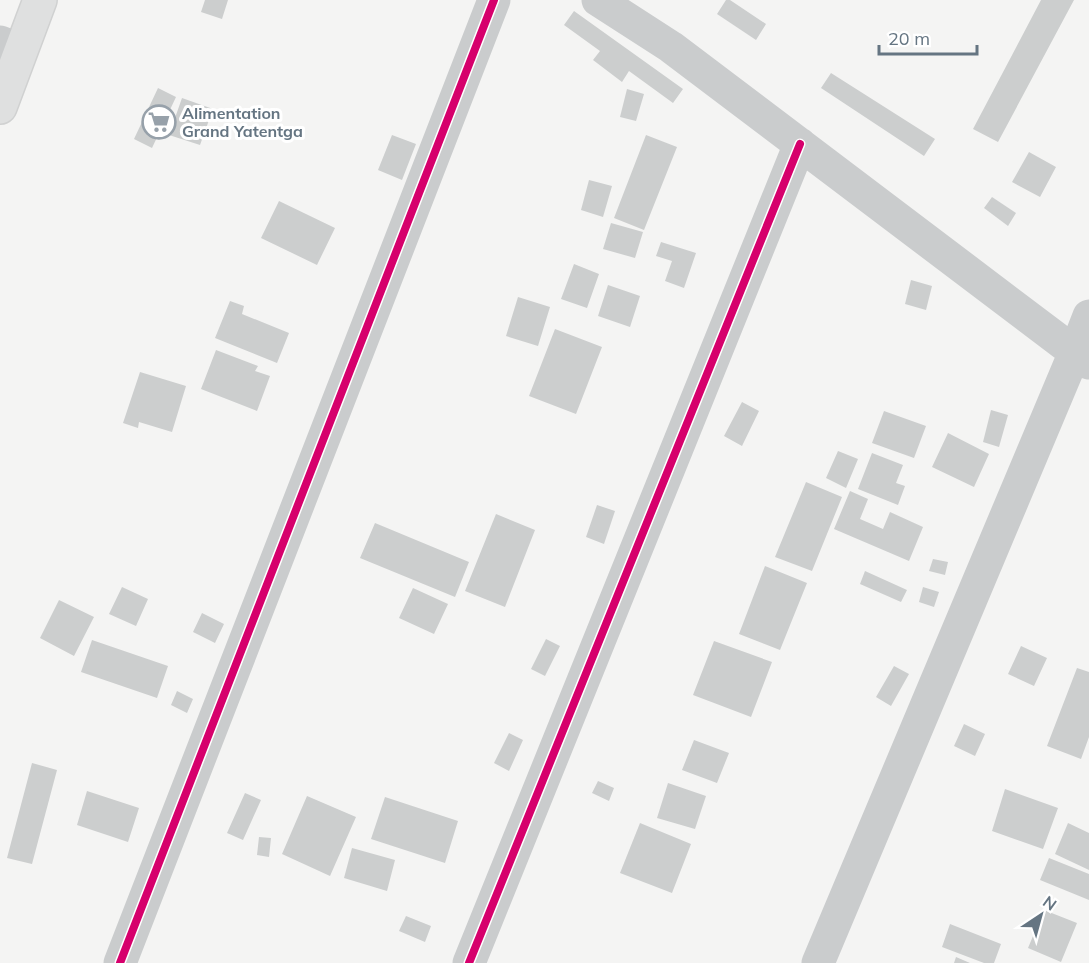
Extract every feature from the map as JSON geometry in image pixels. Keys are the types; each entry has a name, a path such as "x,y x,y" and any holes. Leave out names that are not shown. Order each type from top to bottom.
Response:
{"main road":[{"path":"0,107 10,46 40,0"}],"street":[{"path":"120,963 494,0"},
{"path":"598,0 671,47 1082,357"},
{"path":"469,963 800,144"},
{"path":"818,963 1082,357 1089,316"}],"building":[{"path":"205,0 228,0 222,19 201,12"},
{"path":"726,0 730,0 766,24 756,40 717,14"},
{"path":"1041,0 1074,0 998,142 973,129"},
{"path":"574,11 683,89 673,103 629,71 622,82 593,60 600,51 564,25"},
{"path":"831,73 935,139 924,156 821,88"},
{"path":"158,88 176,97 152,148 134,139"},
{"path":"627,89 644,94 636,121 620,117"},
{"path":"182,98 213,109 200,145 169,135"},
{"path":"392,135 416,144 402,180 378,170"},
{"path":"646,135 677,147 644,230 614,218"},
{"path":"1029,152 1056,167 1040,197 1012,182"},
{"path":"589,180 612,186 603,217 581,210"},
{"path":"992,197 1016,213 1008,226 984,208"},
{"path":"279,201 335,228 317,265 261,238"},
{"path":"611,223 643,232 635,258 603,249"},
{"path":"661,242 696,253 684,288 665,281 672,261 656,256"},
{"path":"574,264 599,274 587,308 561,299"},
{"path":"911,280 932,286 926,310 905,304"},
{"path":"608,285 640,296 630,327 598,316"},
{"path":"518,297 550,307 538,346 506,336"},
{"path":"230,301 244,306 242,314 289,333 277,363 215,338"},
{"path":"555,329 602,347 576,414 529,396"},
{"path":"216,350 258,366 255,371 270,376 257,411 201,389"},
{"path":"140,372 186,386 172,432 139,422 138,428 123,423"},
{"path":"742,402 759,411 742,446 724,436"},
{"path":"991,410 1008,415 999,447 983,442"},
{"path":"884,411 926,426 914,458 872,443"},
{"path":"948,433 989,454 974,487 932,467"},
{"path":"838,451 858,459 846,488 826,478"},
{"path":"872,453 903,465 896,483 905,486 898,505 858,489"},
{"path":"806,482 842,497 812,571 775,557"},
{"path":"850,491 868,499 860,519 883,529 890,512 923,527 909,561 834,529"},
{"path":"597,505 615,511 604,544 586,537"},
{"path":"496,514 535,530 505,607 465,591"},
{"path":"375,523 469,562 455,597 360,558"},
{"path":"933,559 948,562 945,575 929,571"},
{"path":"765,566 807,583 780,650 739,634"},
{"path":"865,571 907,590 901,602 860,584"},
{"path":"122,587 148,599 136,626 109,614"},
{"path":"923,587 939,592 934,607 919,602"},
{"path":"413,588 448,604 434,634 399,618"},
{"path":"59,600 94,617 74,656 40,638"},
{"path":"202,613 224,624 215,643 193,632"},
{"path":"546,639 560,646 545,676 531,669"},
{"path":"92,640 168,666 157,698 81,672"},
{"path":"714,641 772,662 751,717 693,695"},
{"path":"1021,646 1047,658 1034,686 1008,674"},
{"path":"894,666 909,674 891,706 876,697"},
{"path":"1077,668 1089,672 1089,737 1081,759 1047,746"},
{"path":"177,691 193,699 187,713 171,705"},
{"path":"964,724 985,734 975,756 954,746"},
{"path":"509,733 523,740 509,771 494,763"},
{"path":"694,740 729,753 717,783 682,770"},
{"path":"32,763 57,770 32,864 7,858"},
{"path":"598,781 614,788 609,801 592,793"},
{"path":"668,783 706,796 695,829 657,818"},
{"path":"1005,789 1058,808 1043,849 992,831"},
{"path":"87,791 139,808 128,842 77,825"},
{"path":"245,793 261,800 243,840 227,833"},
{"path":"307,796 356,817 330,876 282,854"},
{"path":"385,797 458,821 445,863 371,839"},
{"path":"640,823 691,844 672,893 620,873"},
{"path":"1068,823 1089,833 1089,870 1055,854"},
{"path":"259,837 271,838 269,857 257,855"},
{"path":"352,848 395,860 387,891 344,878"},
{"path":"1049,858 1089,874 1089,900 1040,880"},
{"path":"1044,910 1077,923 1061,962 1028,948"},
{"path":"406,916 431,926 425,942 399,931"},
{"path":"950,924 1001,944 994,963 984,963 942,947"},
{"path":"956,957 970,963 954,963"}],"cycle path":[{"path":"120,963 494,0"},
{"path":"469,963 800,144"}],"place":[{"name":"Alimentation Grand Yatentga","path":"159,122"}]}
